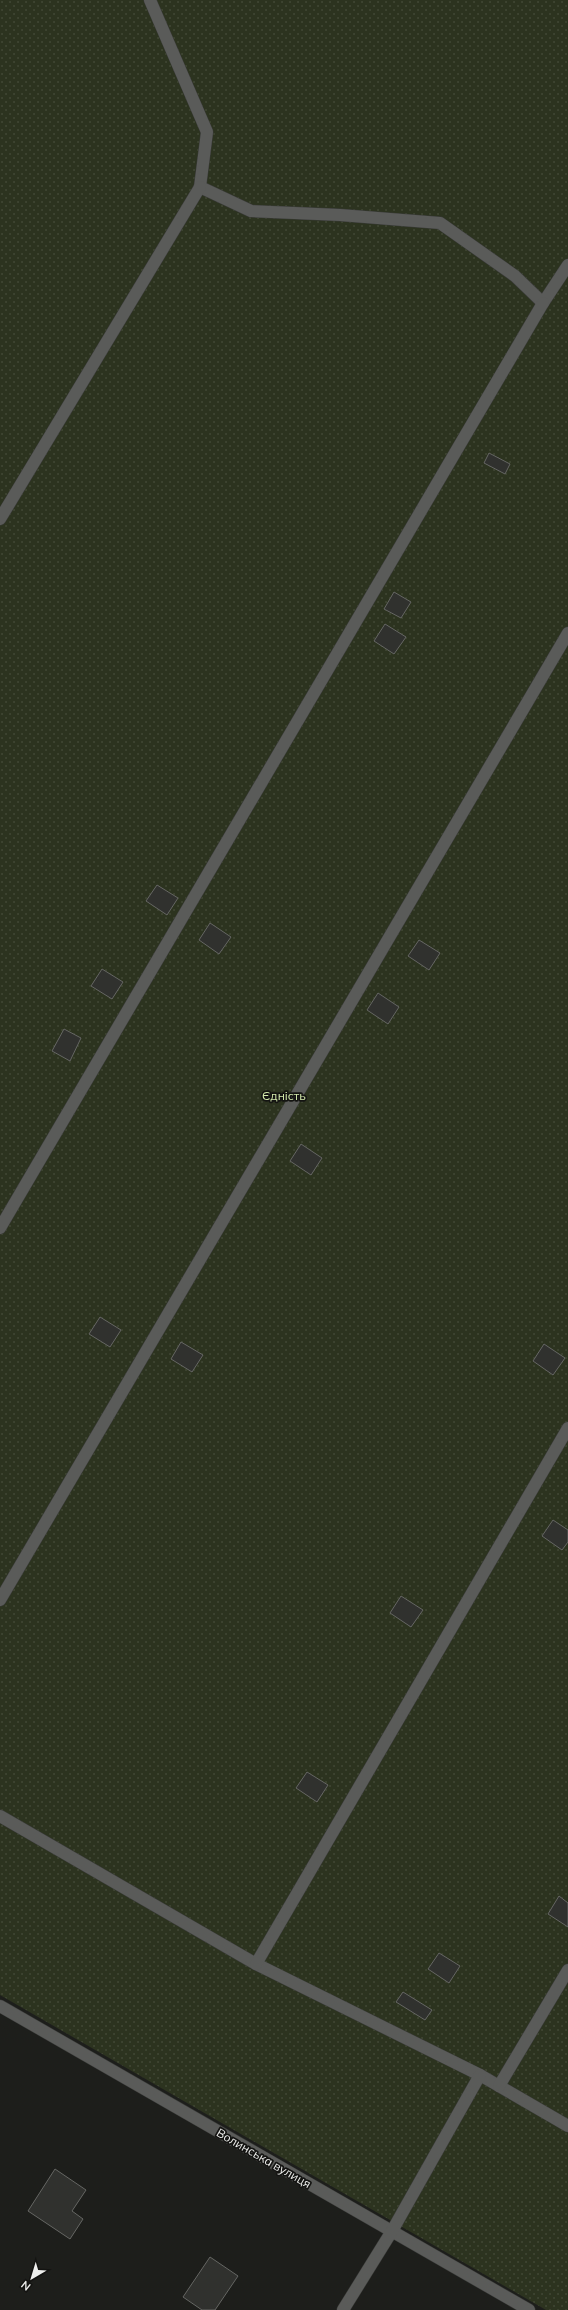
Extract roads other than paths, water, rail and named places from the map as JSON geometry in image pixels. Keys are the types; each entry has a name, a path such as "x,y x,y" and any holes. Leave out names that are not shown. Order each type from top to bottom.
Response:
{"street":[{"path":"0,519 200,187 207,132 150,0"},
{"path":"200,187 251,211 340,215 440,223 515,276 543,303"},
{"path":"0,1228 543,303 568,265"},
{"path":"0,1600 568,633"},
{"path":"256,1964 568,1428"},
{"path":"0,1816 256,1964 480,2075 568,2126"},
{"path":"499,2086 568,1970"},
{"name":"Волинська вулиця","path":"0,2006 529,2310"},
{"path":"343,2310 392,2231 480,2075"}],"park label":[{"name":"Єдність","path":"284,1095"}]}
